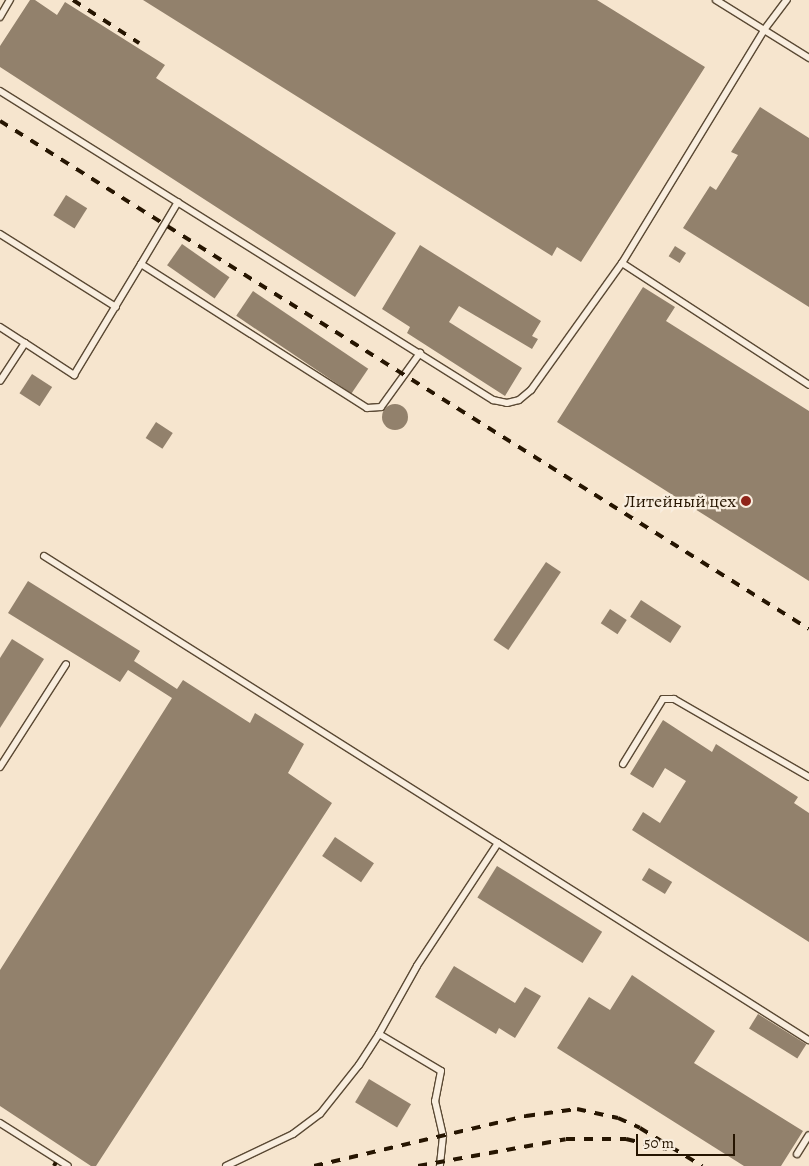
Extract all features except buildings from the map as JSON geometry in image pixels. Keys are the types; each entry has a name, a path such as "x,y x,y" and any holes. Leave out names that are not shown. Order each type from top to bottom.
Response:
{"lane":[{"path":"0,18 10,0"},
{"path":"716,0 809,58"},
{"path":"0,91 493,400 507,403 519,400 532,390 622,263 764,30 787,0"},
{"path":"0,327 74,375 178,202"},
{"path":"0,234 116,307"},
{"path":"622,263 809,384"},
{"path":"141,264 368,408 381,407 420,353"},
{"path":"0,381 25,343"},
{"path":"44,556 809,1040"},
{"path":"0,767 66,664"},
{"path":"623,764 663,699 674,699 809,777"},
{"path":"226,1166 293,1134 320,1114 360,1065 417,966 498,843"},
{"path":"379,1034 442,1071 435,1101 443,1136 440,1166"},
{"path":"0,1123 68,1166"},
{"path":"797,1154 809,1135"}],"railway":[{"path":"73,0 139,43"},
{"path":"0,121 809,629"},
{"path":"314,1166 526,1116 577,1109 618,1118 640,1128 702,1166"},
{"path":"418,1166 566,1139 626,1139 667,1149"},
{"path":"54,1166 56,1162"}],"place":[{"name":"Литейный цех","path":"746,501"}]}
